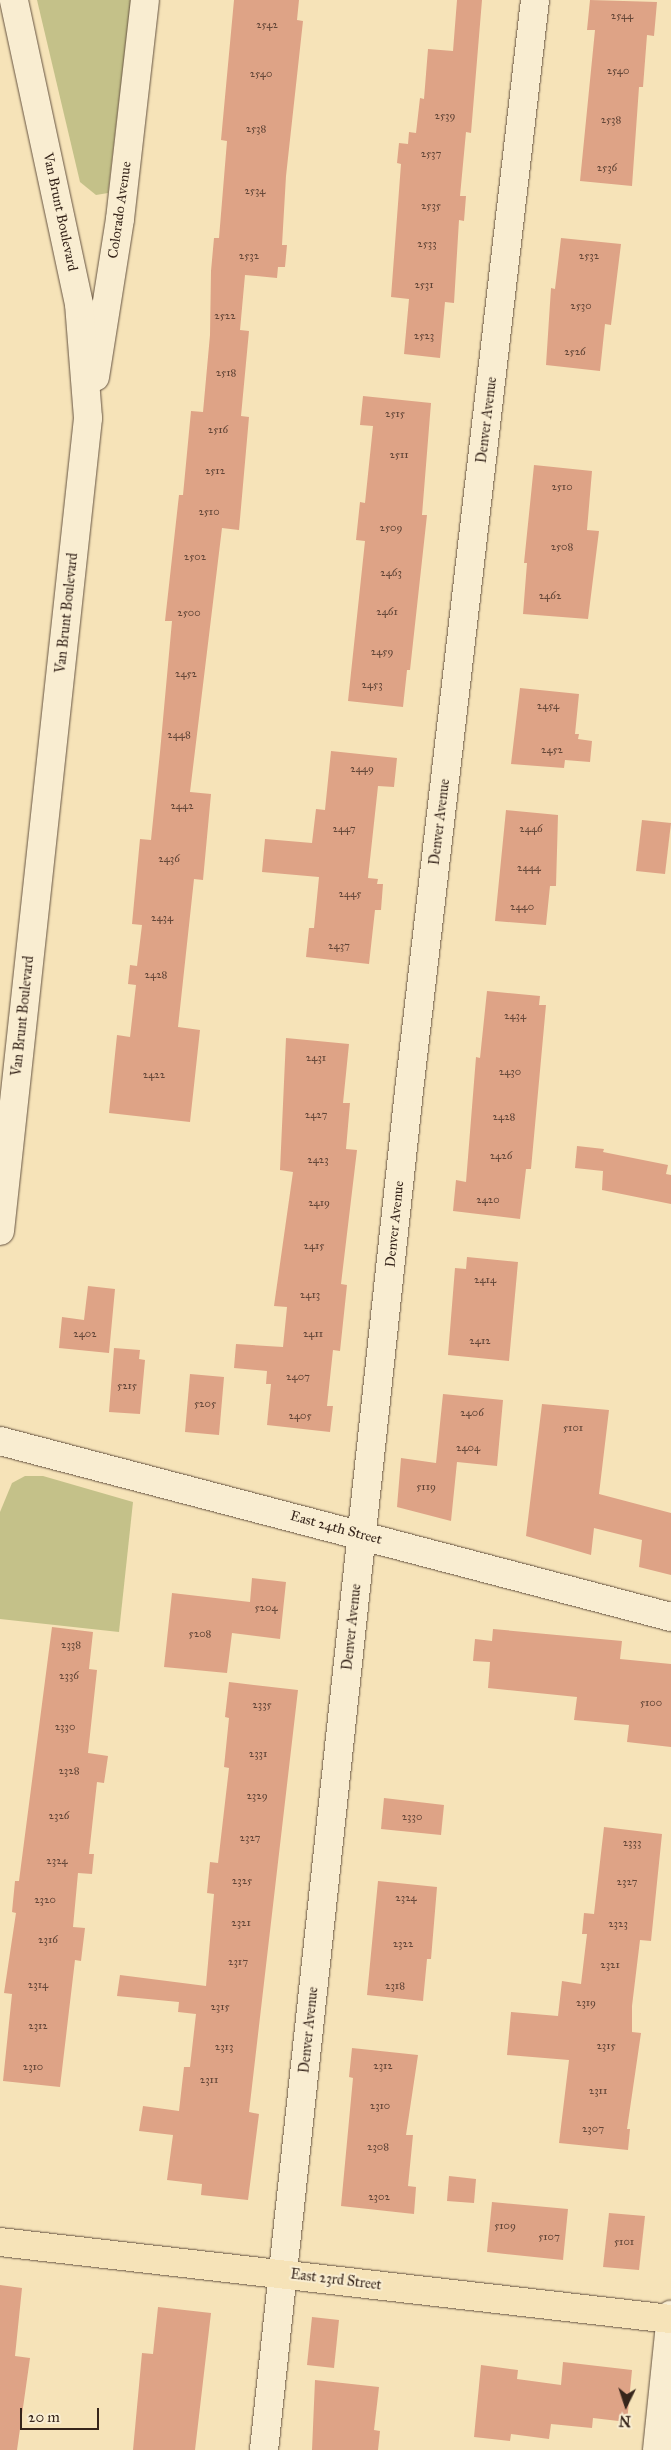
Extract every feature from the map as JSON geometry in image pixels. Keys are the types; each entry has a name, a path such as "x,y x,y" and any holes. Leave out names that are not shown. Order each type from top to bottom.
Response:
{"main road":[{"name":"East 23rd Street","path":"0,2242 671,2318"}],"street":[{"name":"Van Brunt Boulevard","path":"0,1231 88,418 78,304 14,0"},
{"name":"Colorado Avenue","path":"88,418 120,219 145,0"},
{"name":"Denver Avenue","path":"264,2450 409,1091 535,0"},
{"name":"East 24th Street","path":"0,1441 671,1617"},
{"path":"656,2450 671,2318"}],"shaded area":[{"path":"37,0 131,0 108,193 96,195 80,182"},
{"path":"25,1476 43,1476 133,1502 119,1632 0,1619 0,1512 12,1483"}],"building":[{"path":"234,0 299,0 297,20 303,21 286,176 282,245 287,245 285,267 278,267 277,278 245,275 240,330 249,331 241,416 249,417 239,530 222,528 190,792 211,794 203,880 194,879 178,1027 200,1030 190,1122 109,1113 117,1035 130,1037 136,985 128,984 130,965 137,966 142,925 132,924 140,839 151,840 172,621 165,621 179,495 183,495 191,411 203,412 210,335 211,271 214,238 219,238 227,141 221,140"},
{"path":"457,0 482,0 471,133 466,132 460,196 466,196 464,221 459,220 454,303 445,302 440,358 404,354 409,299 391,297 401,164 397,163 399,143 408,144 409,132 416,133 420,98 424,99 428,49 453,51"},
{"path":"590,0 657,2 654,36 647,35 643,87 639,87 632,186 580,181 595,30 587,30"},
{"path":"561,238 621,244 611,325 605,324 600,371 546,365 551,288 555,289"},
{"path":"363,396 431,403 422,515 427,515 410,670 407,670 403,707 348,701 365,541 356,540 360,502 365,503 373,426 360,425"},
{"path":"534,465 592,471 587,530 599,531 588,619 523,614 527,563 524,563"},
{"path":"520,688 579,694 575,734 579,734 578,739 592,741 590,762 565,760 564,768 511,764"},
{"path":"331,751 397,758 394,787 378,786 368,878 378,879 377,884 383,884 381,910 375,910 369,964 306,957 309,928 314,928 319,877 262,872 265,839 312,843 316,809 325,810"},
{"path":"506,810 558,815 556,886 550,886 546,925 495,921"},
{"path":"642,820 671,823 665,874 636,871"},
{"path":"487,991 540,996 539,1005 546,1005 531,1169 526,1169 520,1219 453,1211 456,1180 466,1182 476,1057 480,1058"},
{"path":"286,1038 349,1044 343,1103 350,1103 346,1149 357,1150 341,1284 347,1285 340,1351 333,1350 327,1406 333,1406 330,1432 267,1425 271,1384 266,1384 267,1371 234,1368 236,1344 283,1347 287,1307 274,1306 293,1172 280,1170"},
{"path":"577,1146 604,1149 603,1152 668,1165 666,1174 671,1175 671,1204 602,1190 603,1171 575,1168"},
{"path":"467,1257 518,1262 509,1361 448,1355 455,1268 466,1269"},
{"path":"88,1286 115,1289 109,1353 59,1348 62,1317 84,1320"},
{"path":"114,1348 140,1350 139,1359 145,1360 140,1414 109,1412"},
{"path":"190,1374 224,1377 219,1435 185,1432"},
{"path":"443,1394 503,1400 497,1466 457,1462 451,1521 397,1507 401,1458 436,1463"},
{"path":"542,1404 609,1410 599,1494 671,1513 671,1575 639,1567 642,1540 594,1528 591,1555 526,1536"},
{"path":"252,1578 286,1582 280,1639 232,1633 227,1673 164,1667 172,1593 250,1602"},
{"path":"52,1627 93,1632 89,1669 97,1670 88,1753 108,1756 104,1783 97,1782 89,1854 94,1854 92,1874 78,1873 73,1927 85,1928 81,1961 75,1960 60,2087 3,2081 12,1994 4,1993 16,1913 12,1912 15,1881 19,1881"},
{"path":"493,1629 622,1641 620,1659 671,1664 671,1747 627,1742 629,1725 574,1720 577,1697 488,1688 490,1662 473,1661 475,1639 492,1641"},
{"path":"229,1682 298,1690 249,2112 259,2114 248,2200 201,2195 202,2184 167,2180 173,2135 139,2131 143,2106 179,2111 184,2067 190,2067 196,2014 178,2012 179,2002 117,1996 120,1975 206,1986 214,1894 207,1893 210,1862 218,1863 229,1768 224,1767 229,1718 225,1717"},
{"path":"384,1798 444,1805 441,1835 381,1829"},
{"path":"604,1827 662,1834 651,1941 640,1940 632,2006 632,2032 641,2033 627,2129 630,2129 628,2150 559,2143 569,2060 507,2055 511,2012 558,2016 562,1981 581,1984 587,1934 582,1934 584,1913 594,1914"},
{"path":"378,1881 437,1887 431,1959 427,1959 423,2001 367,1995"},
{"path":"352,2048 418,2055 406,2135 413,2135 408,2186 416,2187 414,2214 341,2206 353,2078 349,2077"},
{"path":"449,2176 476,2179 474,2203 447,2201"},
{"path":"492,2202 568,2209 563,2260 487,2252"},
{"path":"609,2213 645,2216 639,2270 603,2267"},
{"path":"0,2285 22,2288 15,2356 30,2358 17,2450 0,2450"},
{"path":"158,2307 211,2313 195,2450 133,2450 142,2353 153,2354"},
{"path":"312,2317 339,2320 334,2368 307,2365"},
{"path":"563,2362 632,2370 627,2422 593,2418 592,2428 551,2424 549,2439 511,2434 510,2441 474,2437 481,2365 518,2370 517,2379 561,2385"},
{"path":"315,2380 379,2387 374,2430 380,2431 378,2450 312,2450"}]}
